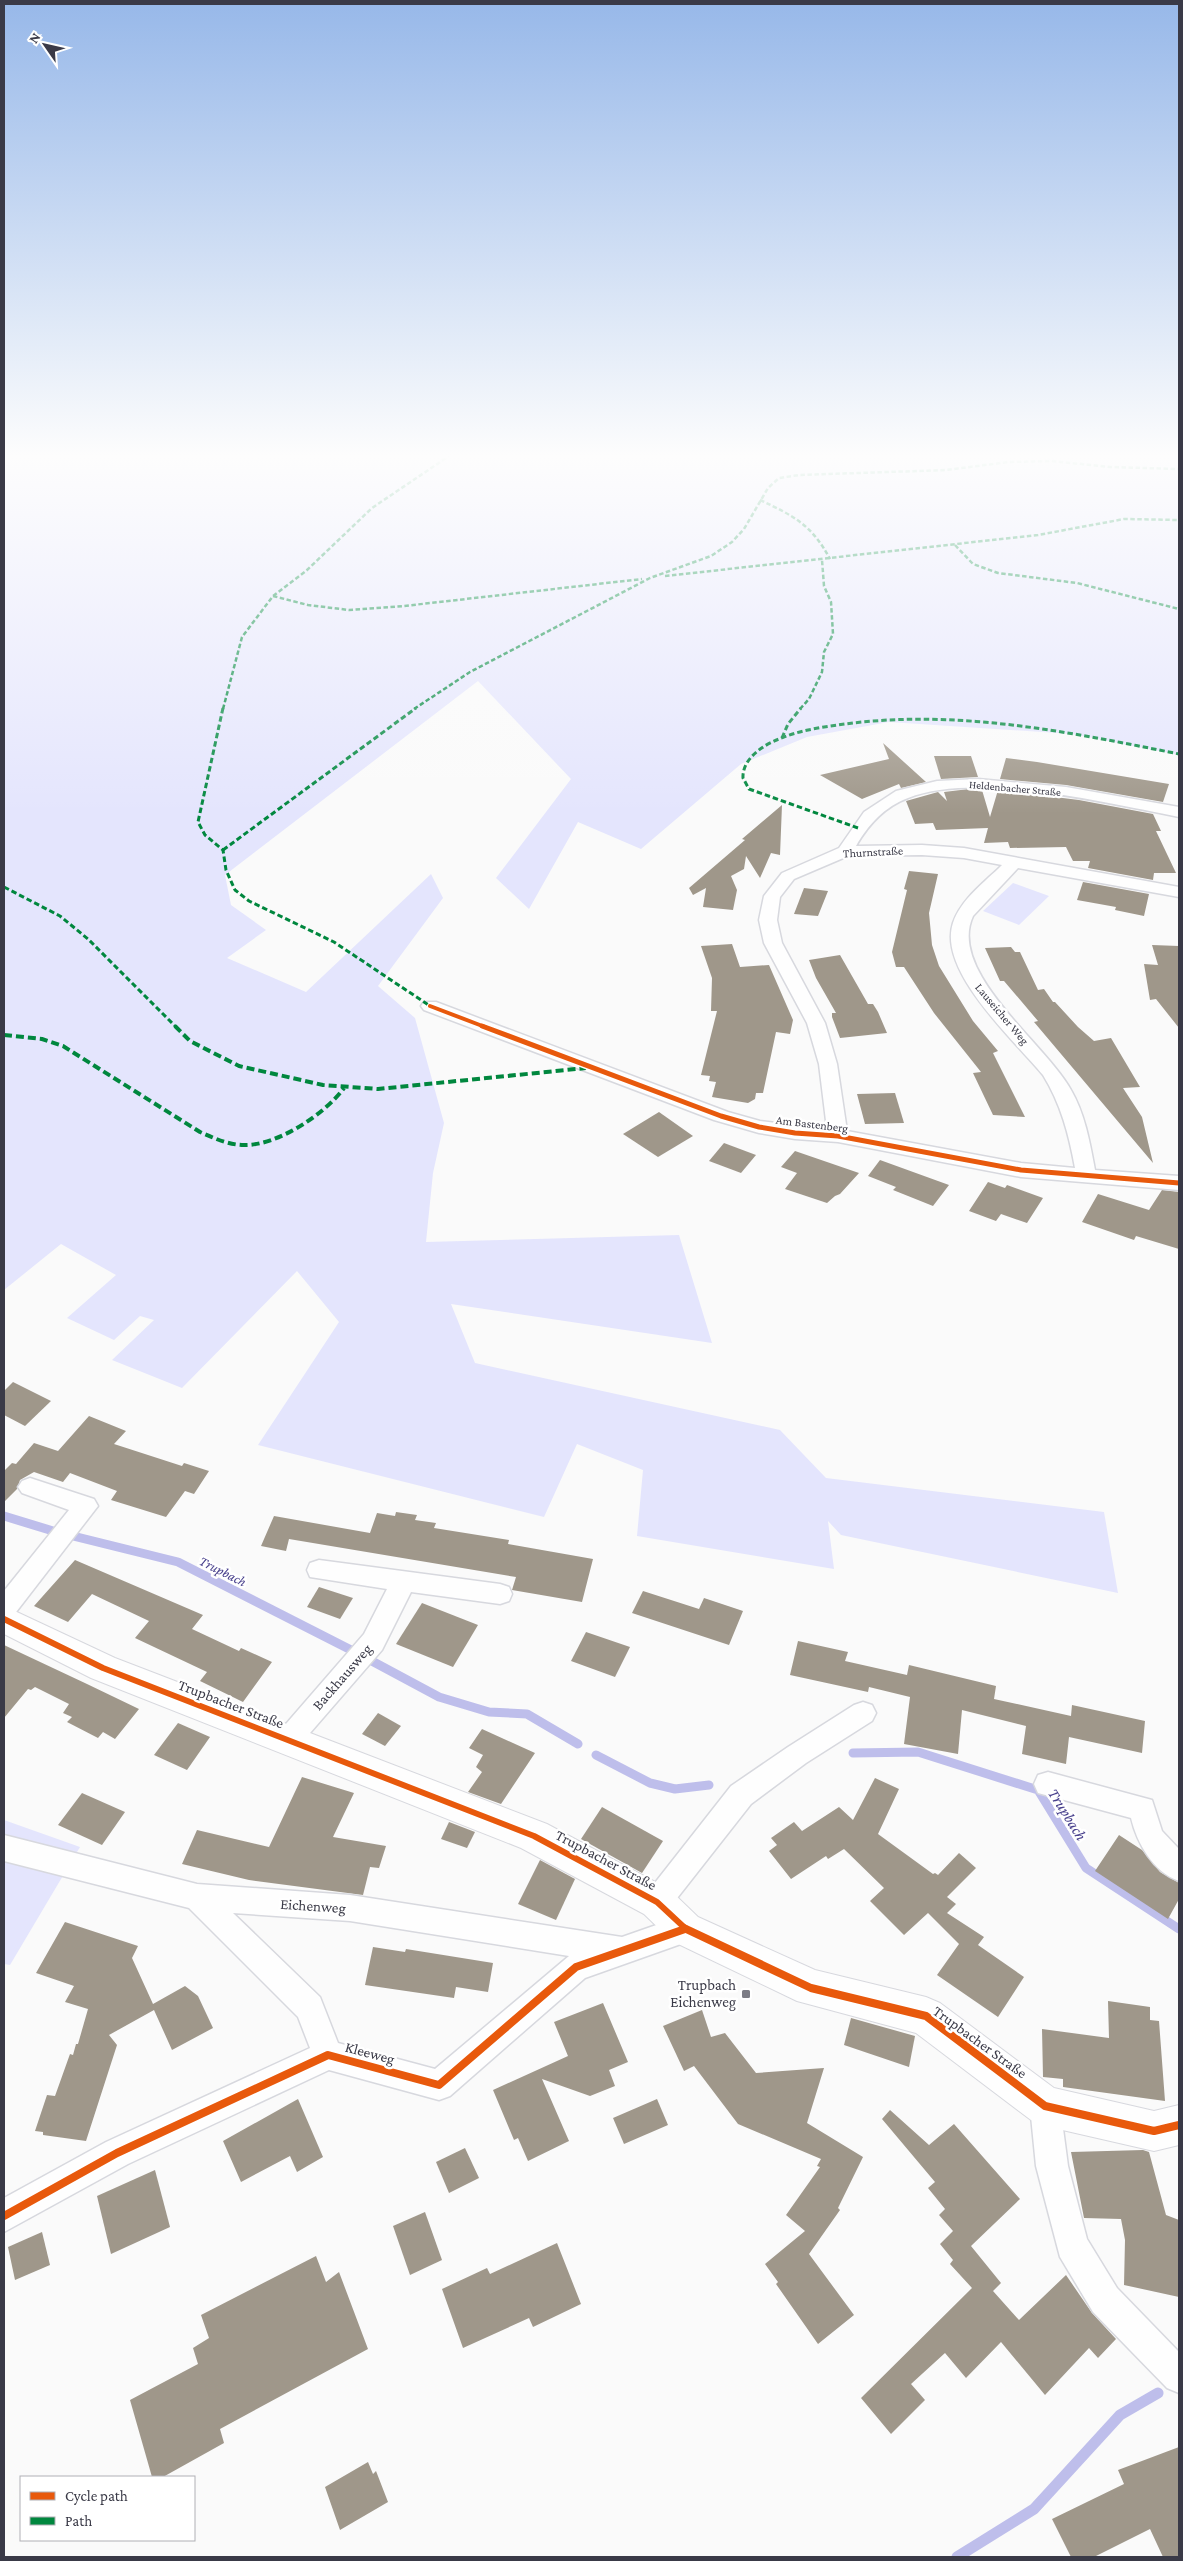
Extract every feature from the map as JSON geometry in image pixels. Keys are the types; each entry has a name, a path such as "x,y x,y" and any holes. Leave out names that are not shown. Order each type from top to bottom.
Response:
{"street":[{"name":"Heldenbacher Straße","path":"845,851 858,828 874,810 911,790 936,785 971,783 1039,789 1179,812"},
{"name":"Thurnstraße","path":"838,1136 828,1064 816,1023 773,943 768,920 772,896 788,876 845,851 922,850 964,853 1179,892"},
{"name":"Lauseicher Weg","path":"1013,863 977,900 961,923 958,946 972,978 1043,1062 1062,1090 1078,1132 1086,1174"},
{"name":"Am Bastenberg","path":"430,1006 721,1116 759,1127 796,1133 838,1136 1021,1170 1179,1183"},
{"path":"4,1609 86,1506 30,1487"},
{"path":"319,1570 403,1583 500,1594"},
{"name":"Backhausweg","path":"288,1740 365,1652 403,1583"},
{"name":"Trupbacher Straße","path":"4,1619 103,1668 534,1836 657,1902 686,1929 811,1988 926,2016 1045,2106 1154,2131 1179,2125"},
{"name":"Trupbacher Straße","path":"657,1902 741,1795 863,1713"},
{"path":"1048,1784 1142,1809 1150,1838 1179,1868"},
{"name":"Eichenweg","path":"4,1848 197,1897 350,1908 625,1951"},
{"name":"Kleeweg","path":"197,1897 309,2007 328,2055"},
{"name":"Kleeweg","path":"4,2216 117,2153 328,2055 439,2085 576,1967 686,1929"},
{"path":"1045,2106 1052,2166 1072,2245 1105,2300 1179,2376"}],"shaded area":[{"path":"4,576 1179,576 1179,755 1072,734 889,722 807,737 741,764 641,849 578,822 529,909 496,878 571,779 478,681 225,875 231,905 266,930 227,958 306,992 431,874 443,898 378,986 415,1018 444,1123 433,1173 426,1242 679,1235 712,1343 451,1304 475,1363 780,1430 826,1478 1104,1512 1118,1593 841,1535 828,1521 834,1569 637,1536 643,1470 577,1444 544,1517 258,1445 339,1322 297,1271 182,1388 112,1360 154,1320 140,1316 114,1340 67,1318 116,1275 61,1244 4,1290"},
{"path":"1013,883 1049,896 1019,925 983,911"},
{"path":"4,1820 80,1847 10,1965 4,1964"}],"building":[{"path":"883,743 926,782 901,788 899,784 862,799 820,775 889,759"},
{"path":"934,756 971,756 978,777 941,779"},
{"path":"1006,758 1169,784 1163,802 1066,785 1000,779"},
{"path":"969,789 982,790 990,817 998,790 1079,800 1153,814 1161,831 1156,831 1176,873 1154,873 1153,880 1088,868 1090,861 1073,861 1066,847 1010,848 1008,842 984,843 988,828 936,830 933,823 915,824 906,801 938,792 947,801 944,792"},
{"path":"782,805 780,855 771,853 760,878 746,856 744,869 731,876 737,890 733,910 703,907 706,888 693,895 689,888"},
{"path":"909,871 938,874 929,913 932,945 939,966 973,1021 998,1051 993,1053 1025,1117 993,1115 973,1073 981,1072 934,1013 904,967 896,967 892,952 907,890 904,889"},
{"path":"1083,882 1149,894 1144,916 1115,910 1116,907 1077,900"},
{"path":"804,888 828,891 818,916 794,914"},
{"path":"732,944 740,967 769,965 793,1020 790,1034 776,1032 763,1093 756,1093 755,1099 748,1103 712,1097 716,1082 709,1081 710,1076 701,1075 717,1011 711,1011 712,978 701,946"},
{"path":"1152,945 1179,946 1179,1028 1156,999 1150,1000 1144,964 1158,965"},
{"path":"1011,947 1015,952 1020,952 1038,990 1044,989 1053,1002 1078,1027 1094,1041 1111,1038 1140,1087 1123,1088 1142,1117 1153,1163 1034,1022 1038,1021 1004,981 1000,981 985,948"},
{"path":"840,955 868,1004 873,1004 878,1012 887,1033 840,1038 832,1017 832,1013 836,1013 816,978 809,960"},
{"path":"895,1093 904,1123 865,1124 857,1094"},
{"path":"659,1112 693,1136 658,1157 623,1134"},
{"path":"724,1143 756,1155 741,1173 709,1161"},
{"path":"795,1151 859,1173 840,1194 827,1203 785,1189 797,1173 781,1167"},
{"path":"880,1160 949,1185 933,1206 893,1190 896,1187 868,1176"},
{"path":"988,1182 1005,1188 1007,1185 1043,1198 1027,1223 1001,1214 996,1221 969,1211"},
{"path":"1162,1190 1179,1192 1179,1249 1136,1236 1134,1240 1082,1222 1098,1194 1149,1210"},
{"path":"13,1382 51,1401 25,1426 4,1415 4,1391"},
{"path":"89,1416 126,1431 114,1444 182,1466 184,1463 209,1471 194,1494 185,1491 166,1517 111,1500 117,1491 70,1473 63,1482 34,1472 20,1480 17,1489 4,1502 4,1471 12,1463 16,1464 34,1443 58,1451"},
{"path":"396,1512 417,1515 415,1520 436,1523 434,1528 509,1540 508,1544 593,1559 582,1602 512,1590 516,1577 289,1539 286,1551 261,1546 274,1516 370,1533 377,1513 395,1516"},
{"path":"75,1560 203,1615 192,1629 239,1651 241,1648 272,1662 243,1702 200,1681 207,1672 135,1638 149,1621 92,1594 68,1622 34,1606"},
{"path":"319,1587 353,1598 340,1619 307,1607"},
{"path":"643,1591 699,1609 704,1598 743,1611 729,1645 632,1613"},
{"path":"422,1603 478,1625 453,1667 396,1644"},
{"path":"586,1632 630,1647 615,1677 571,1661"},
{"path":"798,1641 848,1652 845,1661 907,1675 909,1665 996,1686 994,1699 1071,1716 1072,1705 1145,1721 1142,1753 1069,1737 1066,1764 1022,1754 1026,1726 962,1710 958,1754 904,1744 910,1697 869,1687 868,1692 790,1675"},
{"path":"4,1645 139,1709 115,1739 103,1732 98,1738 67,1722 72,1717 63,1713 69,1704 35,1687 31,1690 28,1689 4,1718"},
{"path":"378,1713 401,1726 385,1746 362,1734"},
{"path":"178,1723 210,1737 187,1770 154,1755"},
{"path":"482,1729 535,1753 501,1804 468,1792 482,1772 476,1767 483,1755 469,1748"},
{"path":"302,1777 354,1793 333,1837 386,1846 379,1868 370,1867 363,1895 249,1880 182,1864 197,1830 269,1847"},
{"path":"875,1778 899,1789 878,1834 933,1874 938,1875 959,1853 976,1868 947,1897 956,1904 947,1913 984,1937 978,1945 1024,1977 998,2017 937,1975 959,1944 928,1913 904,1935 870,1901 884,1888 844,1849 828,1859 826,1856 791,1879 769,1851 777,1845 771,1838 794,1822 802,1831 839,1807 853,1820"},
{"path":"82,1793 125,1812 102,1845 58,1825"},
{"path":"602,1807 663,1841 642,1873 581,1839"},
{"path":"449,1822 475,1832 467,1848 441,1839"},
{"path":"1119,1835 1142,1850 1160,1872 1179,1883 1179,1899 1168,1919 1095,1871"},
{"path":"540,1860 575,1879 556,1920 518,1904"},
{"path":"65,1922 138,1946 132,1958 153,2004 185,1986 198,1996 213,2028 172,2050 154,2010 109,2035 117,2045 86,2141 43,2135 43,2132 35,2131 47,2095 55,2096 70,2054 73,2055 76,2044 78,2044 88,2009 65,2002 74,1986 36,1973"},
{"path":"373,1947 405,1952 406,1949 493,1963 488,1992 456,1987 454,1998 365,1985"},
{"path":"1108,2001 1150,2007 1150,2020 1159,2021 1165,2101 1063,2087 1063,2079 1043,2077 1042,2029 1109,2038"},
{"path":"603,2003 628,2062 609,2070 615,2086 590,2096 542,2079 569,2141 528,2161 518,2138 514,2140 493,2090 568,2056 554,2022"},
{"path":"702,2010 711,2037 725,2033 756,2073 824,2068 807,2123 863,2157 838,2208 840,2210 809,2254 854,2315 818,2344 776,2284 778,2282 765,2264 805,2231 786,2215 820,2167 817,2166 821,2159 738,2124 694,2066 684,2071 663,2026"},
{"path":"851,2018 915,2036 909,2067 844,2045"},
{"path":"298,2099 323,2157 297,2172 290,2156 241,2182 223,2141"},
{"path":"657,2099 668,2125 624,2144 613,2118"},
{"path":"890,2110 929,2145 954,2124 1020,2199 971,2246 1001,2283 993,2291 1019,2320 1066,2275 1092,2313 1116,2339 1098,2358 1089,2348 1045,2395 1001,2342 966,2378 945,2353 911,2384 925,2400 891,2434 861,2398 972,2288 950,2264 953,2260 940,2244 953,2231 939,2215 945,2209 928,2188 935,2182 882,2119"},
{"path":"465,2148 479,2178 449,2193 436,2162"},
{"path":"1143,2150 1149,2152 1166,2215 1179,2220 1179,2297 1124,2285 1125,2240 1121,2219 1084,2218 1071,2152"},
{"path":"155,2170 170,2227 111,2254 97,2196"},
{"path":"425,2212 442,2260 410,2275 393,2226"},
{"path":"42,2232 50,2265 15,2280 8,2247"},
{"path":"557,2243 581,2304 533,2327 529,2318 463,2348 442,2289 487,2268 490,2274"},
{"path":"316,2256 326,2282 339,2272 368,2349 220,2429 224,2443 165,2476 152,2476 130,2400 198,2364 193,2348 209,2338 201,2315"},
{"path":"1179,2447 1179,2557 1163,2557 1150,2529 1094,2557 1071,2557 1052,2519 1124,2484 1118,2470"},
{"path":"368,2462 373,2474 376,2471 388,2502 340,2530 325,2487"}],"waterway":[{"name":"Trupbach","path":"4,1516 53,1531"},
{"name":"Trupbach","path":"73,1536 178,1562 353,1651"},
{"name":"Trupbach","path":"370,1660 439,1697 489,1712 527,1714 578,1744"},
{"name":"Trupbach","path":"853,1753 918,1752 1038,1790 1086,1868 1179,1929"},
{"name":"Trupbach","path":"596,1755 650,1783 675,1789 709,1785"},
{"path":"957,2557 1034,2509 1120,2415 1158,2393"}],"marked path":[{"path":"300,576 273,596 242,637 217,731 198,822 205,835 223,850 226,870 235,890 249,901 334,942 430,1006"},
{"path":"223,850 428,699 470,672 657,576"},
{"path":"665,576 669,576"},
{"path":"782,738 788,724 809,699 822,672 824,652 833,634 831,602 824,586 823,576"},
{"path":"1018,576 1077,583 1179,609"},
{"path":"273,596 308,605 349,610 404,606 642,579"},
{"path":"858,828 749,789 743,778 745,767 750,759 765,746 795,733 870,721 914,719 1003,723 1047,729 1179,754"},
{"path":"4,887 60,916 88,939 190,1041 239,1066 323,1085 378,1089 586,1068"},
{"path":"4,1035 42,1039 63,1046 176,1119 222,1141 241,1145 266,1141 313,1119 326,1109 344,1088"}],"cycle path":[{"path":"430,1006 639,1086 721,1116 759,1127 795,1133 838,1136 1021,1170 1179,1183"},
{"path":"4,1619 103,1668 534,1836 657,1902 685,1929 811,1988 926,2016 1045,2106 1154,2131 1179,2125"},
{"path":"4,2216 117,2153 328,2055 439,2085 576,1967 685,1929"}],"place":[{"name":"Trupbach Eichenweg","path":"746,1994"}]}
